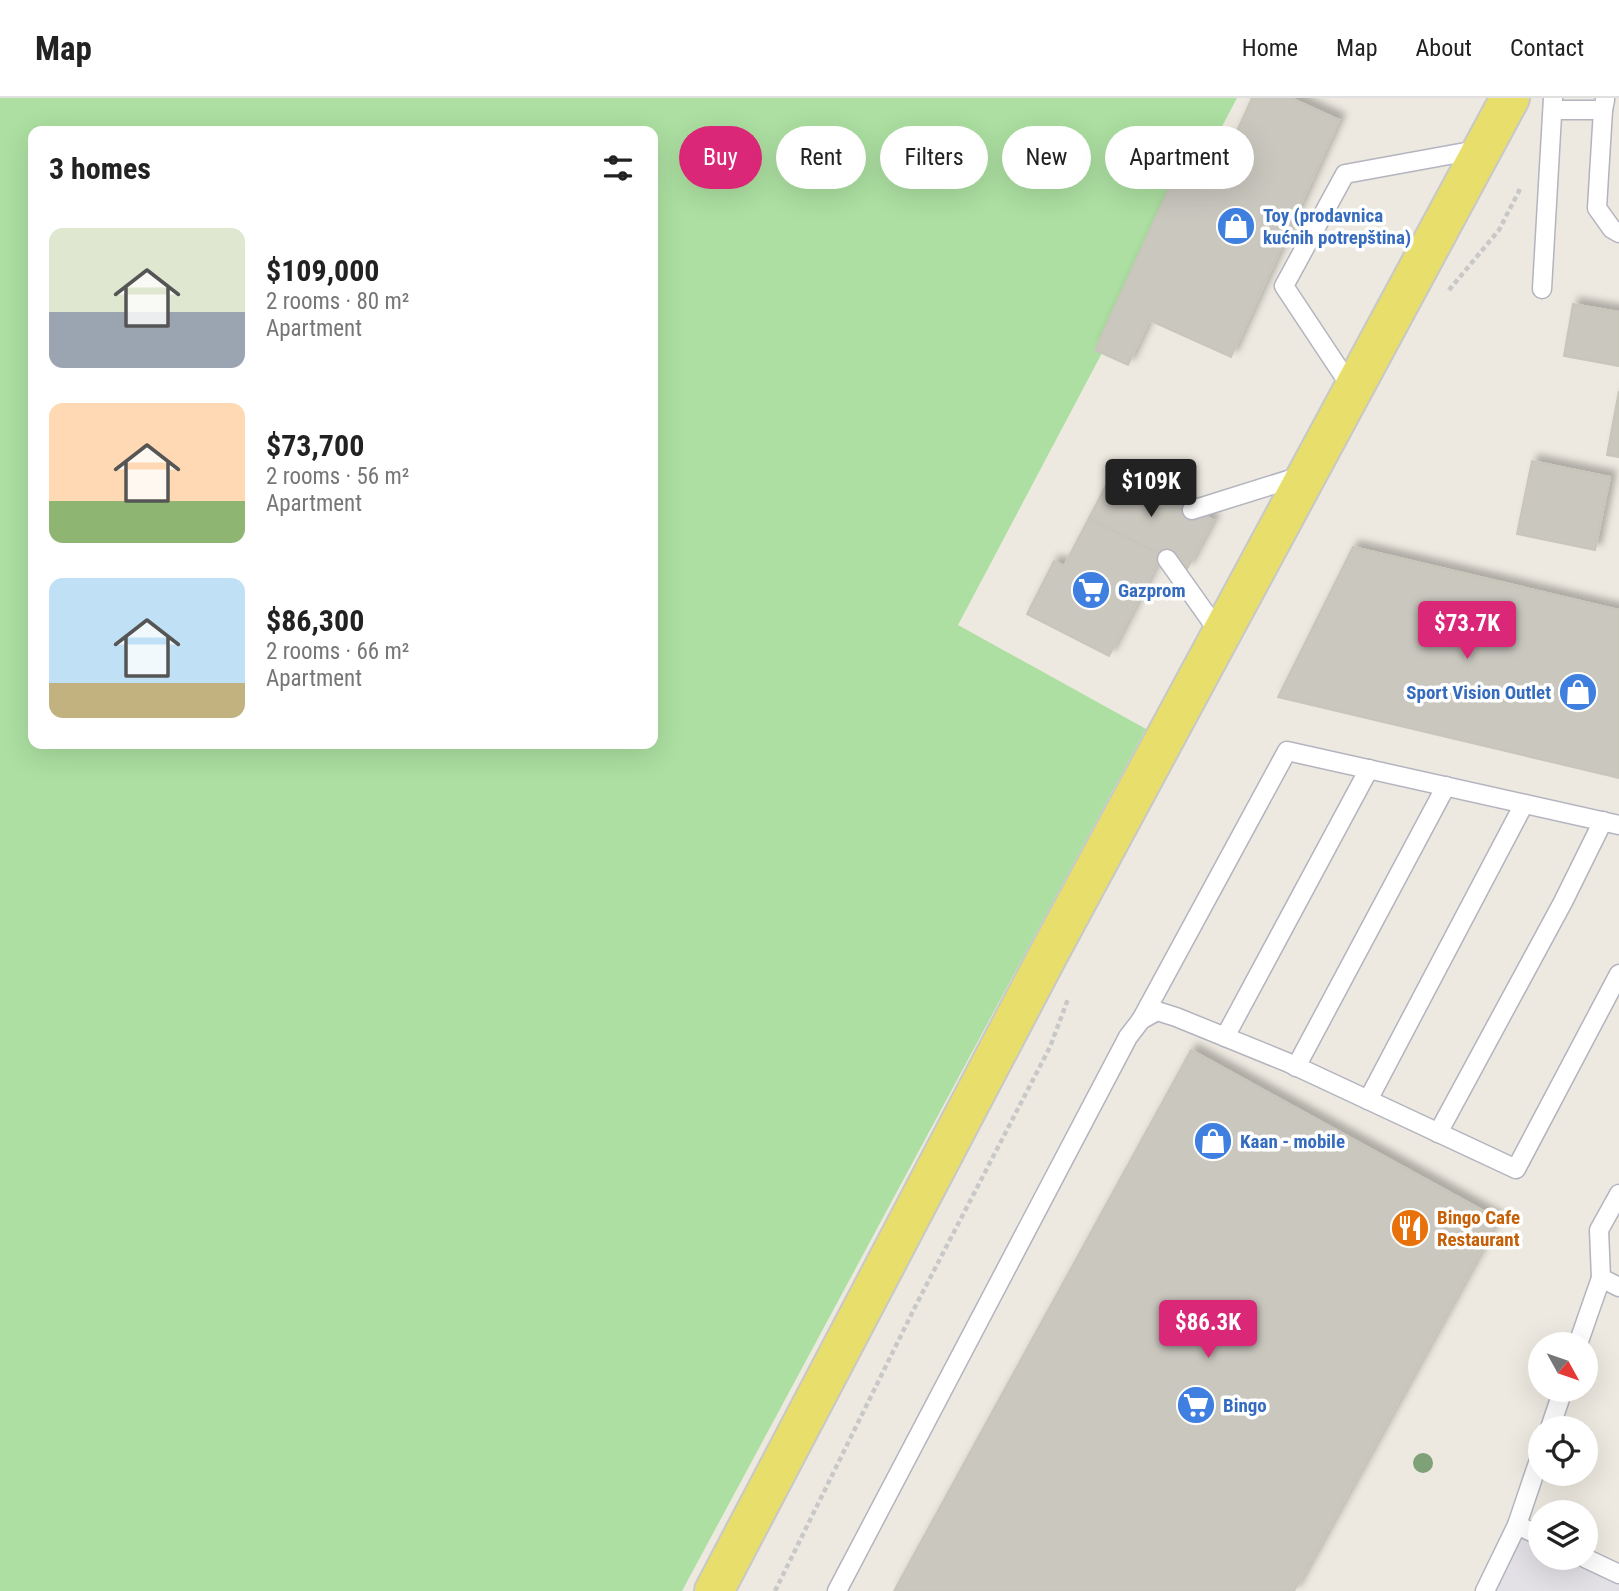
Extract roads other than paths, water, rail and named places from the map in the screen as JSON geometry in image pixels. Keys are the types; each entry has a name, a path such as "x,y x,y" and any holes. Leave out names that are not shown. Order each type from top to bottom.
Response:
{"main road":[{"path":"724,1581 1047,957 1510,98"}],"lane":[{"path":"1542,289 1553,104 1604,104 1597,208 1612,229 1619,233"},
{"path":"1353,390 1284,286 1345,174 1482,149"},
{"path":"1192,510 1307,474"},
{"path":"1167,559 1221,635"},
{"path":"837,1591 1128,1037 1140,1020 1287,751 1611,823 1563,902 1438,1133"},
{"path":"1225,1037 1369,769"},
{"path":"1296,1067 1446,786"},
{"path":"1368,1100 1524,804"},
{"path":"1140,1020 1157,1011 1225,1037 1516,1169 1619,974"},
{"path":"1582,1332 1601,1278 1600,1230 1619,1194"},
{"path":"1601,1278 1619,1287"},
{"path":"1485,1591 1517,1525 1530,1486"},
{"path":"1517,1525 1528,1530"},
{"path":"1598,1564 1619,1574"}],"place":[{"name":"Toy (prodavnica kućnih potrepština)","path":"1236,226"},
{"name":"Gazprom","path":"1091,590"},
{"name":"Sport Vision Outlet","path":"1578,692"},
{"name":"Kaan - mobile","path":"1213,1141"},
{"name":"Bingo Cafe Restaurant","path":"1410,1228"},
{"name":"Bingo","path":"1196,1405"}]}
